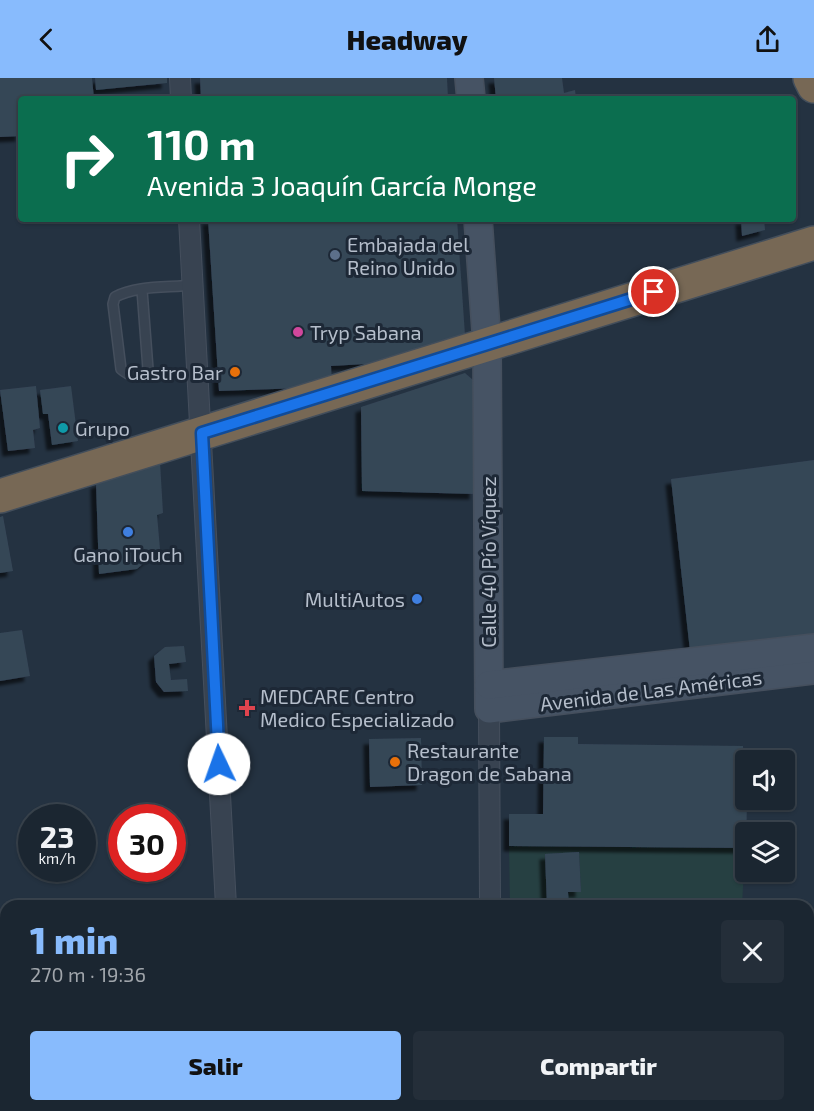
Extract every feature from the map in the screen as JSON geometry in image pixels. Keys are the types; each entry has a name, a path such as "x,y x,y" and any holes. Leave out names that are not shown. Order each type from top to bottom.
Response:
{"highway":[{"path":"810,78 814,86"},
{"path":"0,496 814,243"}],"street":[{"path":"180,78 181,96"},
{"path":"469,78 471,96"},
{"path":"189,222 226,900"},
{"name":"Calle 40 Pío Víquez","path":"478,222 487,344 490,900"},
{"name":"Avenida de Las Américas","path":"489,697 651,661 814,648"},
{"name":"Avenida de Las Américas","path":"489,697 814,670"}],"lane":[{"path":"142,290 148,369 146,375 137,376 121,369 113,304 115,297 123,293 142,290 193,285"}],"green space":[{"path":"509,846 735,848 735,882 743,882 742,900 569,900 568,892 581,892 579,852 545,854 547,900 510,900"}],"building":[{"path":"0,78 92,78 94,96 18,96 18,136 0,137"},
{"path":"95,78 167,78 167,83 96,90"},
{"path":"200,78 447,78 448,96 201,96"},
{"path":"494,78 562,78 564,93 575,90 576,96 496,96"},
{"path":"208,222 457,222 465,335 383,363 331,366 332,387 219,391"},
{"path":"741,222 764,222 765,230 742,236"},
{"path":"465,373 473,380 475,494 362,491 361,407"},
{"path":"36,386 40,428 33,430 35,448 8,451 0,390"},
{"name":"Grupo","path":"71,386 78,441 52,445 48,414 43,414 40,390"},
{"path":"814,460 814,638 690,651 671,479"},
{"name":"Gano iTouch","path":"160,462 163,513 157,515 160,549 137,569 99,574 96,483"},
{"path":"3,516 13,571 0,573 0,517"},
{"path":"22,630 30,676 0,681 0,633"},
{"path":"184,646 186,662 169,664 171,680 187,679 188,691 164,692 156,682 154,656 165,647"},
{"path":"544,737 578,737 578,744 743,746 743,750 735,750 735,810 747,810 747,822 735,822 735,848 509,846 509,814 543,814"},
{"name":"Restaurante Dragon de Sabana","path":"421,738 422,785 370,787 369,739"},
{"path":"579,852 581,892 568,892 569,900 547,900 545,854"}],"place":[{"name":"Embajada del Reino Unido","path":"335,255"},
{"name":"Tryp Sabana","path":"298,332"},
{"name":"Gastro Bar","path":"235,372"},
{"name":"Grupo","path":"63,428"},
{"name":"Gano iTouch","path":"128,532"},
{"name":"MultiAutos","path":"417,599"},
{"name":"MEDCARE Centro Medico Especializado","path":"247,708"},
{"name":"Restaurante Dragon de Sabana","path":"395,762"}],"route":[{"path":"219,764 202,433 654,292"}]}
